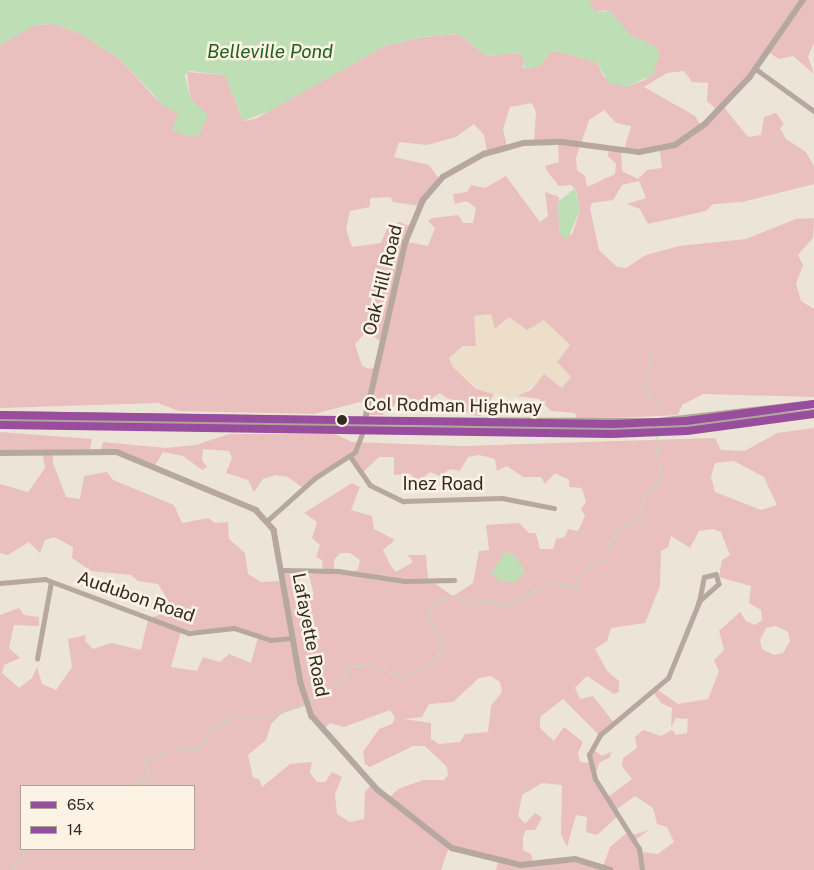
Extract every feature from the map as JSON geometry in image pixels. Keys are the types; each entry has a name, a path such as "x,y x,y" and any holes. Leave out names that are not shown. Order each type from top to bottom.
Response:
{"highway":[{"name":"Col Rodman Highway","path":"0,423 364,425 649,423 814,404"},
{"name":"Col Rodman Highway","path":"0,415 658,431 814,413"}],"street":[{"name":"Oak Hill Road","path":"268,520 315,478 350,456 359,447 405,244 423,200 442,177 484,154 524,143 562,142 639,152 668,148 705,124 756,69 803,0"},
{"path":"756,69 814,111"},
{"path":"0,453 117,452 245,504 268,520"},
{"name":"Inez Road","path":"350,456 370,485 403,501 508,498 554,508"},
{"name":"Lafayette Road","path":"268,520 282,570 292,638 315,722 393,804 441,840 461,851 520,864 575,859 610,870"},
{"path":"282,570 338,571 404,581 454,580"},
{"path":"642,870 639,849 595,779 589,755 600,735 668,678 699,602 704,577 716,574 718,587 699,602"},
{"name":"Audubon Road","path":"0,583 31,577 51,582 186,632 234,628 270,640 292,638"},
{"path":"37,659 51,582"}],"shaded area":[{"path":"589,0 814,0 814,43 808,57 814,74 793,56 779,59 768,52 723,106 748,137 761,135 764,117 776,113 784,124 780,128 786,139 806,152 814,166 814,184 742,202 713,204 706,211 648,224 640,209 627,204 646,198 639,181 622,185 613,200 592,203 590,208 599,250 617,267 626,268 646,255 679,246 746,239 796,219 814,218 813,238 798,255 803,265 796,284 801,301 814,309 814,397 703,394 682,405 678,415 577,418 575,413 551,411 539,399 517,396 531,390 544,374 562,388 571,377 557,362 570,345 544,320 527,330 509,317 495,329 491,314 474,316 476,346 463,346 449,358 452,366 476,389 494,394 480,416 470,415 440,393 433,397 431,408 398,402 382,415 366,415 368,404 360,402 314,414 179,411 158,403 0,408 0,45 10,37 35,25 54,24 81,34 120,59 155,98 179,113 172,130 199,135 204,119 190,98 187,72 225,75 243,121 255,119 385,46 424,37 458,34 487,56 519,53 525,62 522,68 539,66 552,51 597,63 604,77 629,86 647,79 653,45 631,36 606,10 595,12","holes":["684,71 692,82 708,83 707,101 718,111 701,126 695,116 644,87 667,73","532,103 536,112 534,142 558,143 559,162 545,166 559,186 571,185 576,190 580,210 572,235 559,229 559,197 545,192 548,216 540,222 506,176 485,188 471,185 467,192 453,194 455,204 467,201 476,208 473,223 463,223 458,215 432,218 428,221 435,228 428,246 408,242 412,227 399,222 387,229 381,243 352,247 346,229 350,211 370,207 370,198 391,197 393,202 421,206 440,180 429,165 394,157 399,142 427,145 456,137 474,124 484,135 487,151 507,147 503,129 510,107","604,110 616,123 631,126 624,150 660,151 662,168 647,170 638,179 622,171 621,152 609,149 608,156 616,164 615,174 587,187 585,176 577,170 576,158 589,120","366,332 382,342 376,367 370,369 362,366 355,344"]},
{"path":"491,314 499,328 509,317 527,330 544,320 570,345 571,377 562,388 544,375 518,399 481,392 452,366 449,357 473,342 474,316"},
{"path":"814,428 814,870 496,870 498,861 449,847 441,870 0,870 0,615 19,608 24,615 39,617 39,626 14,625 9,648 20,658 4,665 2,673 19,688 32,678 37,667 42,684 56,690 72,667 68,639 86,635 85,641 93,649 111,643 141,650 148,619 161,614 166,597 158,584 138,581 131,575 91,571 72,558 73,547 54,537 45,540 40,553 29,542 8,555 0,553 0,484 28,492 45,468 42,451 0,453 0,432 92,439 90,449 53,451 53,463 66,497 80,499 84,476 107,472 113,480 174,505 182,523 208,518 215,523 228,522 229,539 245,553 248,574 261,582 282,581 282,571 309,575 323,570 322,560 316,557 320,545 312,538 317,522 304,513 352,483 360,487 351,510 372,516 374,529 395,540 383,550 396,572 413,562 408,555 426,555 428,579 453,596 473,583 479,551 489,550 486,525 519,523 529,533 536,533 540,549 553,549 556,539 565,537 568,529 578,531 585,516 581,509 586,502 582,488 569,487 569,480 555,473 545,484 541,477 523,477 507,466 497,471 495,459 479,455 468,457 460,471 450,469 440,476 430,472 416,483 411,474 394,475 394,457 379,457 360,475 349,457 303,488 288,477 276,475 263,479 254,492 248,480 226,473 232,458 229,451 203,449 202,460 207,467 202,470 183,456 163,452 154,467 101,450 103,442 165,448 196,445 229,434 335,434 352,442 461,446 715,438 721,450 745,451 777,433","holes":["734,461 764,477 777,505 761,510 715,492 711,477 715,463","712,529 721,532 730,555 722,560 719,577 751,586 749,603 761,610 762,620 755,625 746,621 740,612 719,631 724,650 714,660 719,671 708,699 678,704 658,690 654,693 661,703 672,708 671,727 676,718 688,719 687,733 676,735 672,730 661,736 643,730 635,737 637,748 623,758 622,766 632,779 608,797 595,776 599,763 610,757 611,752 602,756 594,750 589,763 580,762 578,753 583,742 564,727 554,741 540,728 540,717 563,699 600,736 615,724 593,696 580,699 575,688 587,676 614,694 619,692 619,681 607,671 595,649 607,641 611,628 645,623 660,586 661,551 668,547 671,536 690,548 699,531","340,553 350,553 360,560 358,569 351,573 334,570 334,560","309,575 314,595 297,598 295,582","776,626 788,632 790,641 783,653 774,655 762,649 760,640 766,628","235,628 258,637 251,663 229,654 220,662 203,657 197,671 171,667 181,631","491,676 500,682 502,692 491,706 488,732 465,734 460,742 439,744 431,739 431,723 404,719 422,717 429,704 453,702 479,678","307,705 323,730 330,723 344,727 390,710 395,718 392,724 379,729 363,752 365,764 370,767 413,746 425,746 447,767 448,775 444,780 423,780 398,789 389,798 373,783 365,792 364,819 350,822 337,814 335,794 342,777 332,772 325,782 317,782 310,773 312,762 290,764 262,787 259,779 253,778 248,755 266,740 271,724 281,714","542,783 562,785 561,834 567,847 576,815 587,817 586,832 597,835 619,815 617,809 635,796 653,808 657,824 667,827 674,842 658,854 642,852 635,840 649,830 633,835 629,831 610,847 603,867 565,859 534,864 531,854 523,850 523,837 526,830 535,830 542,818 535,813 525,824 518,816 522,795"]}],"water":[{"name":"Belleville Pond","path":"0,0 589,0 595,12 611,11 631,36 653,45 660,53 653,75 626,87 609,83 597,63 561,52 552,51 539,66 523,70 525,62 519,53 487,56 458,34 424,37 385,46 270,111 243,121 225,75 190,71 185,75 190,98 208,115 199,135 185,135 172,130 178,113 164,106 120,59 81,34 54,24 35,25 0,45"},
{"path":"575,188 580,210 567,240 560,234 557,203"},
{"path":"505,552 513,554 525,570 516,582 500,581 491,574"}],"waterway":[{"path":"652,352 645,384 649,397 658,402 657,412"},
{"path":"310,700 345,679 350,667 368,665 404,677 436,661 443,639 431,624 428,611 438,598 457,597 472,604 487,599 502,607 551,582 576,588 579,576 590,563 606,560 611,539 619,528 640,520 644,496 656,485 660,472 656,436"},
{"path":"136,785 149,776 144,759 180,748 199,748 212,729 236,714 255,720 304,703"},
{"path":"11,870 26,850"}],"transit line":[{"name":"65x","path":"0,415 612,424 686,421 814,404"},
{"name":"14","path":"0,425 612,434 687,431 814,414"}]}
